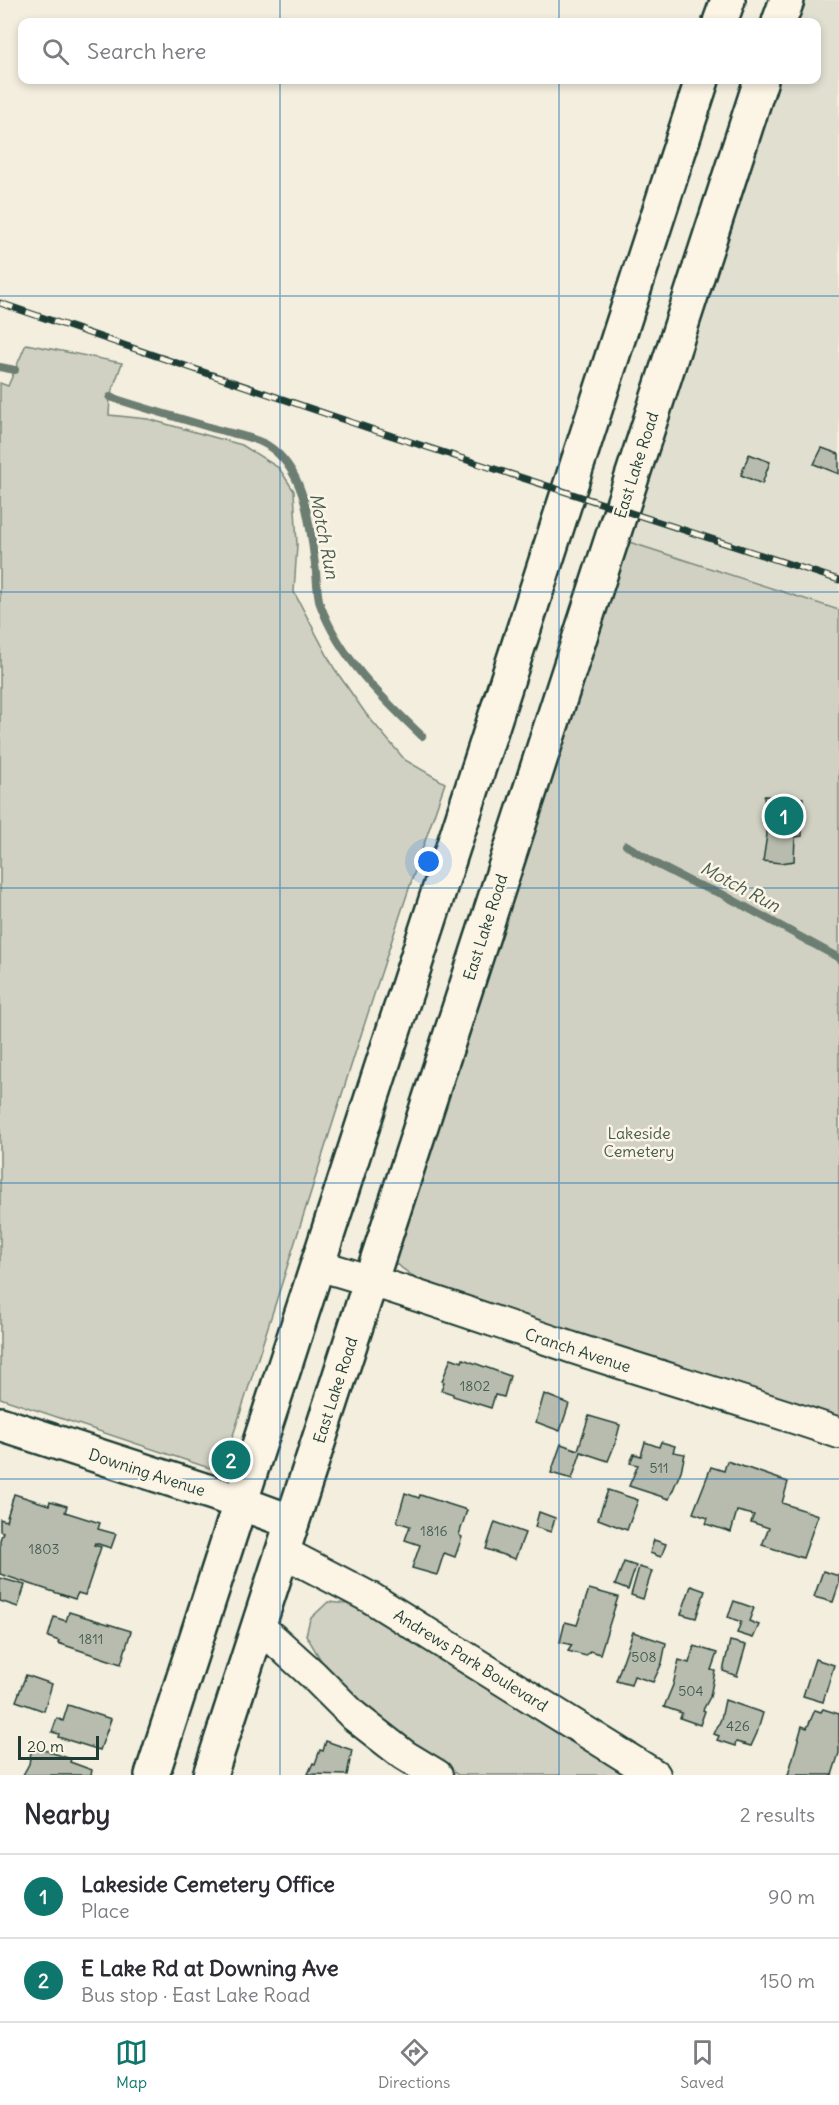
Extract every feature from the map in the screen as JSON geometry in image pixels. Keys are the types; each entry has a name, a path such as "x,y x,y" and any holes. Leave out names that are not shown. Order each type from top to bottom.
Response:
{"main road":[{"path":"721,18 728,0"},
{"path":"780,18 787,0"},
{"path":"153,1775 701,84"},
{"name":"East Lake Road","path":"210,1775 760,84"},
{"name":"Downing Avenue","path":"0,1424 241,1504 288,1537"}],"street":[{"name":"Cranch Avenue","path":"317,1265 371,1279 526,1333 839,1433"},
{"name":"Andrews Park Boulevard","path":"288,1537 371,1598 655,1775"},
{"path":"259,1626 354,1716 404,1755 437,1775"}],"shaded area":[{"path":"800,0 839,0 839,609 626,541 775,84 821,84 821,18 795,18"}],"green space":[{"path":"26,344 122,363 110,397 109,415 148,419 242,445 279,468 294,491 297,545 294,592 334,668 366,714 405,760 445,783 225,1460 209,1468 0,1398 0,383 8,386"},
{"name":"Lakeside Cemetery","path":"626,541 839,610 839,1422 416,1278 396,1264 395,1256"},
{"path":"328,1602 348,1604 376,1616 632,1775 458,1775 363,1714 322,1662 306,1635 310,1619"}],"building":[{"path":"822,448 839,454 839,474 814,464"},
{"path":"749,454 770,462 762,484 741,475"},
{"path":"764,796 803,798 802,836 795,837 794,861 781,863 763,861 767,835"},
{"path":"451,1358 462,1362 463,1359 510,1376 504,1397 495,1395 491,1408 441,1390"},
{"path":"544,1394 569,1404 560,1431 536,1422"},
{"path":"589,1416 620,1425 608,1461 581,1452 572,1479 551,1473 561,1444 578,1450"},
{"path":"645,1442 659,1447 661,1442 675,1446 673,1452 685,1454 681,1471 669,1499 629,1486 638,1465 630,1463 634,1454 641,1456"},
{"path":"727,1461 788,1482 782,1503 818,1515 803,1558 762,1545 769,1528 751,1522 754,1515 737,1511 731,1532 706,1524 708,1518 693,1513 711,1467 724,1471"},
{"path":"608,1490 638,1500 627,1530 598,1519"},
{"path":"405,1493 419,1498 420,1495 467,1510 459,1535 462,1537 455,1557 444,1553 437,1575 412,1568 420,1545 405,1540 410,1526 397,1522"},
{"path":"14,1494 49,1505 50,1501 67,1506 65,1512 100,1523 98,1529 116,1534 111,1548 95,1543 94,1545 101,1547 85,1595 78,1593 75,1599 0,1574 0,1540 3,1532 0,1531 0,1519 6,1521"},
{"path":"539,1512 555,1518 551,1532 535,1527"},
{"path":"495,1522 525,1533 515,1559 486,1549"},
{"path":"654,1540 666,1544 661,1557 650,1553"},
{"path":"624,1562 636,1566 628,1590 615,1585"},
{"path":"639,1567 652,1571 643,1599 631,1595"},
{"path":"823,1571 839,1576 833,1602 814,1597"},
{"path":"0,1578 25,1585 18,1607 0,1601"},
{"path":"691,1586 705,1591 696,1618 681,1614"},
{"path":"589,1589 618,1597 600,1654 590,1651 586,1656 568,1651 572,1645 560,1642 565,1622 577,1625"},
{"path":"734,1601 754,1608 749,1621 759,1625 753,1638 737,1633 741,1622 728,1617"},
{"path":"69,1612 131,1631 121,1664 58,1643 59,1641 48,1637 54,1617 66,1621"},
{"path":"633,1632 666,1643 662,1663 653,1682 634,1676 631,1685 616,1681"},
{"path":"730,1641 746,1645 737,1676 723,1671"},
{"path":"694,1646 717,1653 711,1670 715,1671 710,1697 703,1710 705,1711 700,1725 680,1718 682,1713 664,1707 673,1685 679,1660 689,1663"},
{"path":"815,1659 834,1665 823,1702 803,1696"},
{"path":"26,1675 52,1684 44,1711 16,1701"},
{"path":"725,1700 763,1713 751,1746 736,1742 735,1746 717,1740 719,1736 714,1734 721,1719"},
{"path":"68,1705 111,1719 100,1750 58,1737 59,1734 52,1732 57,1718 63,1721"},
{"path":"823,1709 839,1714 839,1753 832,1775 788,1775 802,1726 807,1728 815,1710 821,1712"},
{"path":"326,1741 352,1750 347,1775 308,1774 320,1750 323,1751"},
{"path":"32,1746 71,1759 70,1762 92,1770 91,1775 23,1775 29,1764"}],"waterway":[{"name":"Motch Run","path":"0,367 15,370"},
{"name":"Motch Run","path":"110,397 256,440 281,456 291,470 305,503 312,538 319,600 328,624 363,676 422,736"},
{"name":"Motch Run","path":"626,845 658,865 693,883 722,894 839,958"}],"railway":[{"path":"0,303 377,431 839,580"}],"place":[{"name":"Lakeside Cemetery Office","path":"784,816"},
{"name":"E Lake Rd at Downing Ave","path":"231,1460"}]}
